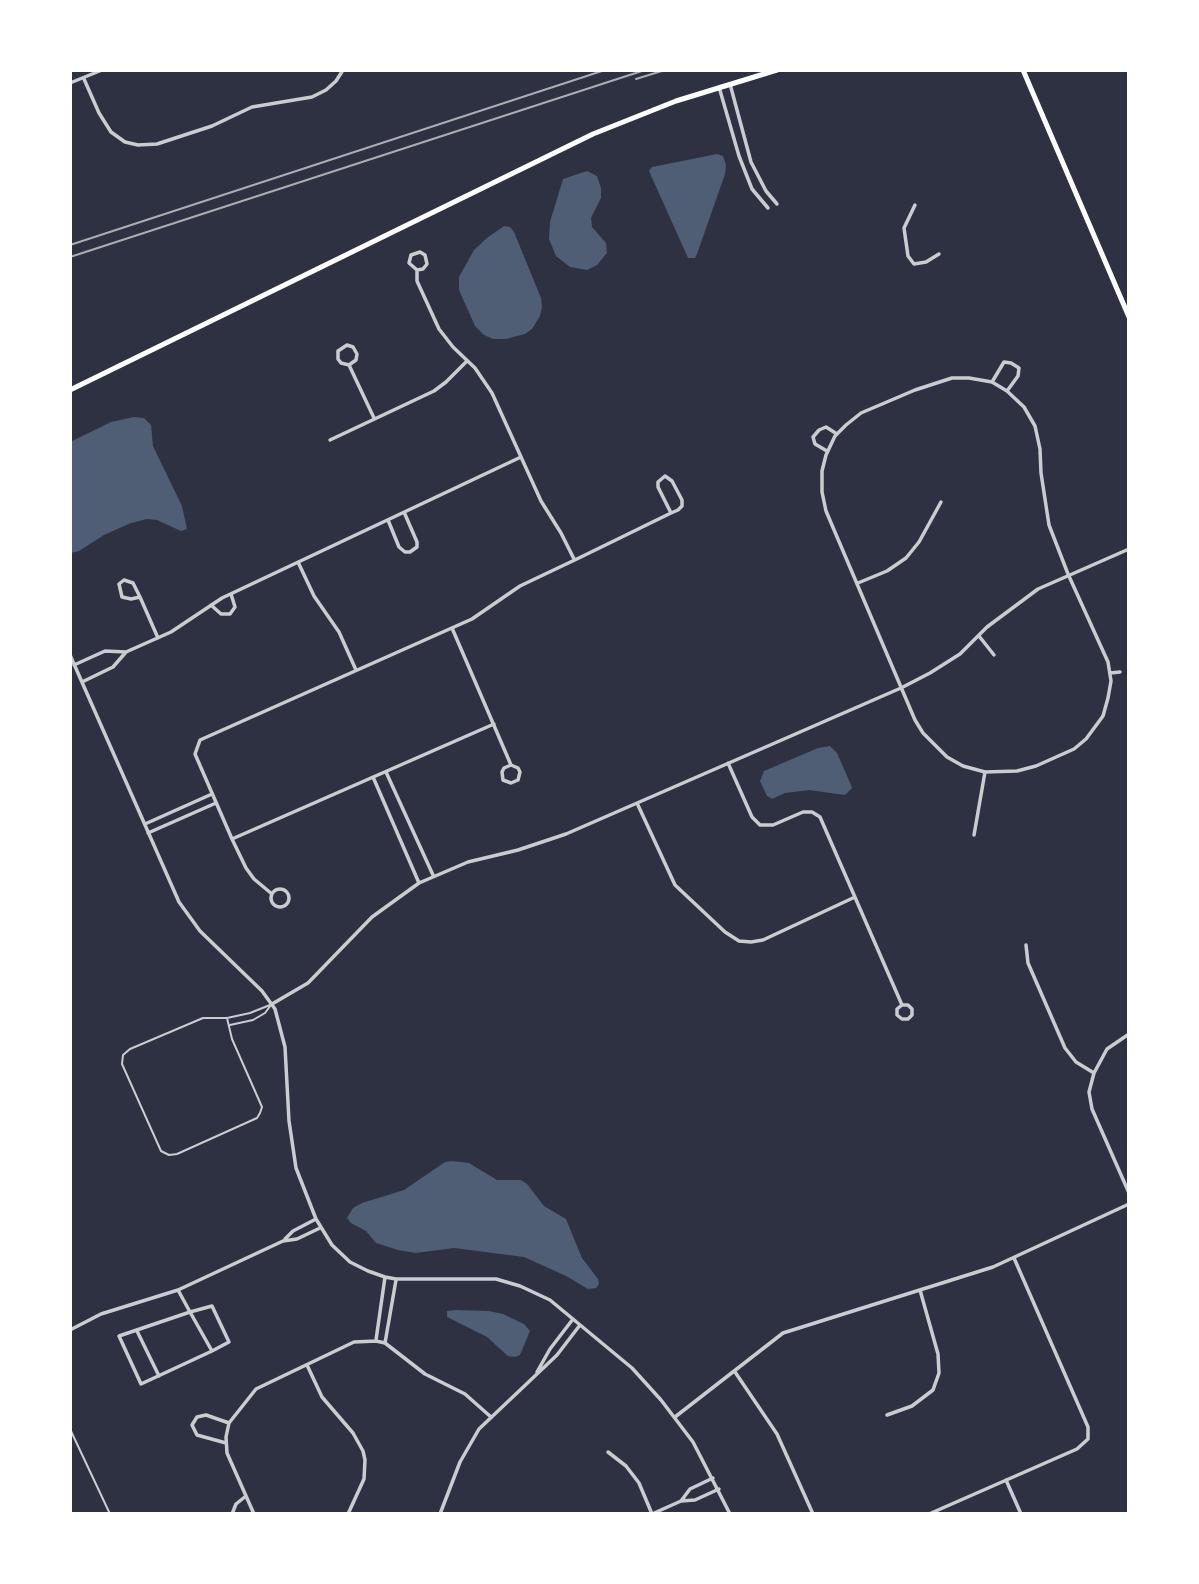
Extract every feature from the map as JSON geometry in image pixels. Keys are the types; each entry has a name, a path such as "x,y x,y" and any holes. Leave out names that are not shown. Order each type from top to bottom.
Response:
{"main road":[{"path":"70,390 593,134 637,115 777,70"},
{"path":"1023,70 1129,317"}],"street":[{"path":"70,83 102,70"},
{"path":"84,79 110,132 125,142 138,145 157,144 212,126 252,107 312,97 337,81 343,70"},
{"path":"730,84 751,162 776,204"},
{"path":"719,87 739,156 752,189 768,208"},
{"path":"915,205 904,228 908,256 914,264 926,262 939,254"},
{"path":"419,252 425,256 427,264 423,269 417,270 411,267 409,258 419,252"},
{"path":"417,270 417,281 439,329 482,376 492,393 541,501 574,560"},
{"path":"347,345 353,347 357,354 356,360 349,365 341,363 337,357 340,348 347,345"},
{"path":"330,440 434,391 467,361"},
{"path":"992,382 1004,362 1011,363 1019,368 1018,376 1007,391"},
{"path":"349,365 374,418"},
{"path":"953,378 992,382 1007,391 1024,407 1035,426 1049,525 1108,662 1110,673 1108,698 1102,716 1086,739 1074,749 1026,769 985,772 963,766 947,757 933,745 915,720 826,511 822,471 837,434 861,413 915,390 953,378"},
{"path":"828,452 815,444 813,438 819,430 826,427 837,434"},
{"path":"74,665 105,651 125,652 158,638 231,594 521,457"},
{"path":"272,894 262,888 246,868 232,839 195,754 200,740 478,616 515,588 671,513 682,506 682,500 673,481 665,476 658,482 658,487 671,513"},
{"path":"858,583 887,571 906,558 919,542 941,502"},
{"path":"388,520 399,547 410,552 417,547 417,542 404,512"},
{"path":"272,1004 309,983 372,917 433,875 468,862 551,840 901,688 960,654 1030,594 1068,574 1129,549"},
{"path":"298,562 314,596 339,632 356,670"},
{"path":"139,597 122,597 119,584 124,580 132,583 139,597 158,638"},
{"path":"211,605 221,614 230,614 235,607 231,594"},
{"path":"452,628 511,765 520,772 518,780 511,783 503,780 502,772 511,765"},
{"path":"979,636 994,655"},
{"path":"82,682 113,667 125,652"},
{"path":"70,655 185,912 272,1004 285,1047 293,1153 301,1184 320,1227 332,1245 350,1262 385,1277 496,1279 520,1286 550,1300 632,1368 675,1417 693,1442 730,1514"},
{"path":"1110,673 1120,672"},
{"path":"232,839 494,724"},
{"path":"728,763 754,820 760,825 773,825 803,812 816,814 822,821 902,1005"},
{"path":"386,771 433,875"},
{"path":"974,835 985,772"},
{"path":"373,777 419,883"},
{"path":"145,824 212,794"},
{"path":"148,833 216,803"},
{"path":"637,803 675,885 725,932 739,941 763,940 855,897"},
{"path":"282,889 287,892 289,902 279,907 271,900 272,894 282,889"},
{"path":"1026,945 1028,963 1065,1048 1076,1062 1094,1073"},
{"path":"902,1005 908,1005 912,1009 912,1015 908,1019 897,1015 897,1009 902,1005"},
{"path":"1129,1034 1107,1049 1094,1073 1089,1092 1092,1109 1129,1193"},
{"path":"675,1417 775,1339 792,1330 993,1268 1129,1204"},
{"path":"284,1241 293,1231 316,1219"},
{"path":"70,1330 101,1314 178,1290 320,1227"},
{"path":"929,1514 1077,1449 1084,1445 1089,1433 1014,1258"},
{"path":"376,1341 385,1277"},
{"path":"385,1343 396,1279"},
{"path":"178,1290 212,1351"},
{"path":"887,1415 912,1406 933,1390 940,1373 938,1354 920,1290"},
{"path":"212,1306 229,1342 141,1384 119,1336 137,1330 212,1306"},
{"path":"536,1375 550,1349 573,1319"},
{"path":"440,1514 465,1452 479,1429 557,1355 581,1325"},
{"path":"137,1330 159,1376"},
{"path":"254,1514 227,1452 229,1423 256,1389 354,1342 385,1343 425,1374 465,1394 491,1417"},
{"path":"307,1364 327,1404 353,1433 363,1451 364,1479 348,1514"},
{"path":"735,1372 777,1434 813,1514"},
{"path":"226,1444 197,1435 192,1425 197,1417 206,1415 229,1423"},
{"path":"608,1452 626,1466 639,1483 652,1514 719,1489"},
{"path":"681,1501 690,1489 713,1478"},
{"path":"1006,1480 1021,1514"},
{"path":"232,1514 236,1503 246,1496"}],"lane":[{"path":"228,1018 232,1039 262,1107 260,1113 257,1118 177,1154 169,1155 160,1151 122,1064 123,1055 130,1049 203,1017 228,1018 272,1004"},
{"path":"229,1025 253,1020 265,1013 272,1004"},
{"path":"70,1429 110,1514"}],"water":[{"path":"717,154 723,156 725,174 697,254 695,258 688,258 649,171 652,167"},
{"path":"587,171 597,176 601,188 601,198 591,218 592,227 606,243 607,253 597,265 587,270 570,267 556,256 549,239 550,222 563,179"},
{"path":"504,226 510,227 514,232 541,298 542,307 532,329 525,334 493,339 475,326 459,290 459,277 474,250"},
{"path":"134,417 144,418 151,425 153,446 182,506 187,529 181,531 157,520 147,519 131,523 104,535 79,551 70,553 70,442 111,422"},
{"path":"830,746 837,753 852,788 845,795 809,790 785,793 772,799 767,796 760,781 764,771 818,748"},
{"path":"445,1162 469,1163 497,1180 521,1180 527,1184 544,1206 566,1219 582,1258 598,1279 596,1288 588,1289 524,1257 454,1248 416,1253 398,1250 376,1243 366,1231 347,1218 353,1208 362,1203 404,1190"},
{"path":"447,1311 489,1311 524,1324 530,1331 520,1355 508,1356 487,1337 447,1317"}],"railway":[{"path":"70,245 605,70"},
{"path":"70,257 645,70"},
{"path":"636,79 665,70"}]}
